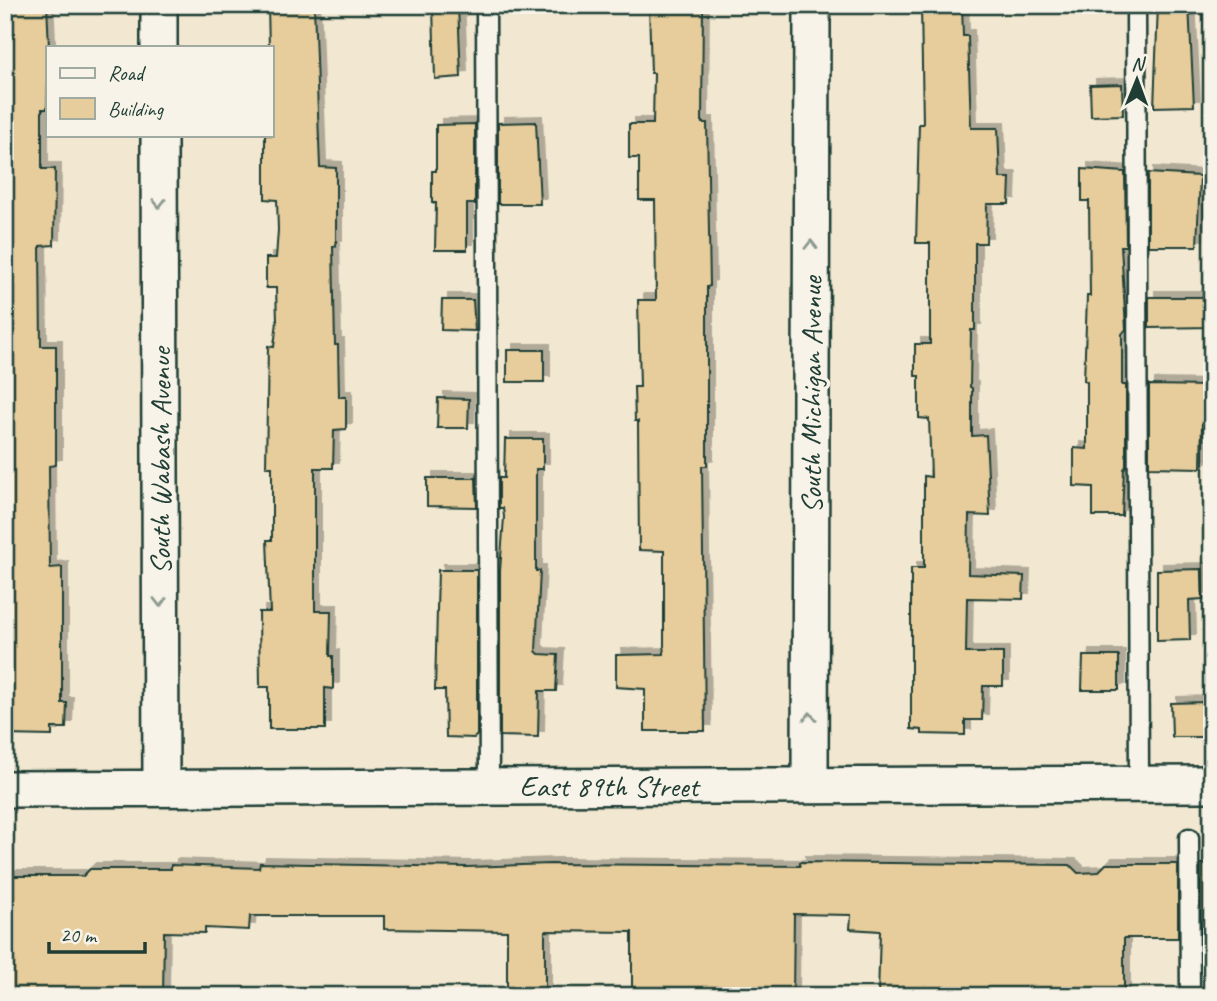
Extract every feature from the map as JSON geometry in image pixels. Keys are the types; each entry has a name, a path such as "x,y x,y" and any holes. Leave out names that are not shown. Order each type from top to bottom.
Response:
{"street":[{"path":"159,5 159,46"},
{"name":"South Michigan Avenue","path":"810,785 812,5"},
{"name":"South Wabash Avenue","path":"159,136 161,788"},
{"name":"East 89th Street","path":"5,789 1212,784"}],"lane":[{"path":"486,5 489,787"},
{"path":"1136,5 1139,784"},
{"path":"1189,838 1190,996"}],"building":[{"path":"8,5 47,5 49,46 46,46 46,109 42,109 42,169 55,169 54,245 40,246 41,346 56,346 56,465 49,466 50,568 62,567 62,703 67,703 66,728 52,728 52,736 5,735 11,647 5,647 5,41 10,41"},
{"path":"268,5 314,5 320,167 336,168 336,246 333,246 335,345 338,345 339,397 346,397 346,429 334,430 333,468 315,468 315,611 331,611 330,656 333,656 333,689 325,688 325,729 269,729 269,687 260,687 259,612 270,612 267,540 272,540 272,467 266,467 268,346 274,347 277,321 276,288 266,288 266,258 276,258 278,230 277,200 265,199 265,136 273,136 273,46 269,46"},
{"path":"433,5 458,5 461,77 435,79"},
{"path":"649,5 703,5 702,123 707,123 710,286 707,287 707,466 702,466 705,731 645,731 645,689 616,687 616,655 664,654 664,551 639,550 638,421 635,421 634,387 640,387 638,300 656,300 655,200 639,200 639,158 629,158 629,124 653,124 654,73 651,73"},
{"path":"921,5 962,5 963,36 968,36 971,128 998,128 1000,178 1010,178 1009,204 987,204 986,243 975,243 975,330 971,330 970,387 972,436 986,435 990,516 969,515 968,574 1024,576 1023,599 967,598 966,653 1003,653 1003,686 983,686 982,720 965,720 965,735 922,734 922,730 911,729 911,568 924,568 924,476 931,477 929,419 919,418 919,376 915,376 915,344 930,344 930,243 916,243 919,124 923,124"},
{"path":"1158,5 1189,5 1194,106 1154,107"},
{"path":"1122,84 1123,115 1091,116 1090,85"},
{"path":"536,122 540,204 498,204 498,123"},
{"path":"475,124 475,204 467,204 467,250 435,250 436,203 432,203 432,171 436,171 436,125"},
{"path":"1082,169 1125,172 1126,246 1121,246 1126,329 1122,334 1122,385 1126,385 1126,466 1122,516 1093,516 1093,487 1074,486 1074,448 1087,449 1087,382 1084,381 1087,296 1090,296 1089,201 1082,201"},
{"path":"1148,173 1200,176 1197,246 1148,246"},
{"path":"1149,297 1212,297 1212,327 1149,328"},
{"path":"442,300 473,300 475,331 441,330"},
{"path":"507,350 544,350 544,382 507,382"},
{"path":"1149,385 1210,386 1209,424 1202,424 1201,468 1149,467"},
{"path":"438,398 469,399 468,428 437,428"},
{"path":"505,439 543,439 543,469 536,469 536,571 540,571 536,651 539,654 558,655 556,691 539,691 538,737 500,736 500,571 504,517 503,508 499,508 499,478 504,478"},
{"path":"427,478 476,478 477,507 427,506"},
{"path":"1202,569 1203,599 1189,600 1190,640 1157,641 1157,570"},
{"path":"438,570 477,570 477,735 474,738 446,737 445,690 435,690"},
{"path":"1083,656 1119,656 1119,690 1082,690"},
{"path":"1205,702 1205,737 1172,737 1171,703"},
{"path":"800,862 1070,865 1078,873 1098,872 1106,864 1178,864 1178,938 1124,938 1124,996 878,996 880,931 850,929 851,915 794,914 793,996 632,996 632,932 545,931 545,996 507,996 507,931 384,929 384,916 250,916 249,930 205,928 205,933 164,932 163,996 6,994 6,876 83,876 90,869 171,869 171,865 259,868 260,863 467,867 550,864 800,866"},
{"path":"1201,864 1212,864 1212,938 1201,938"}]}
